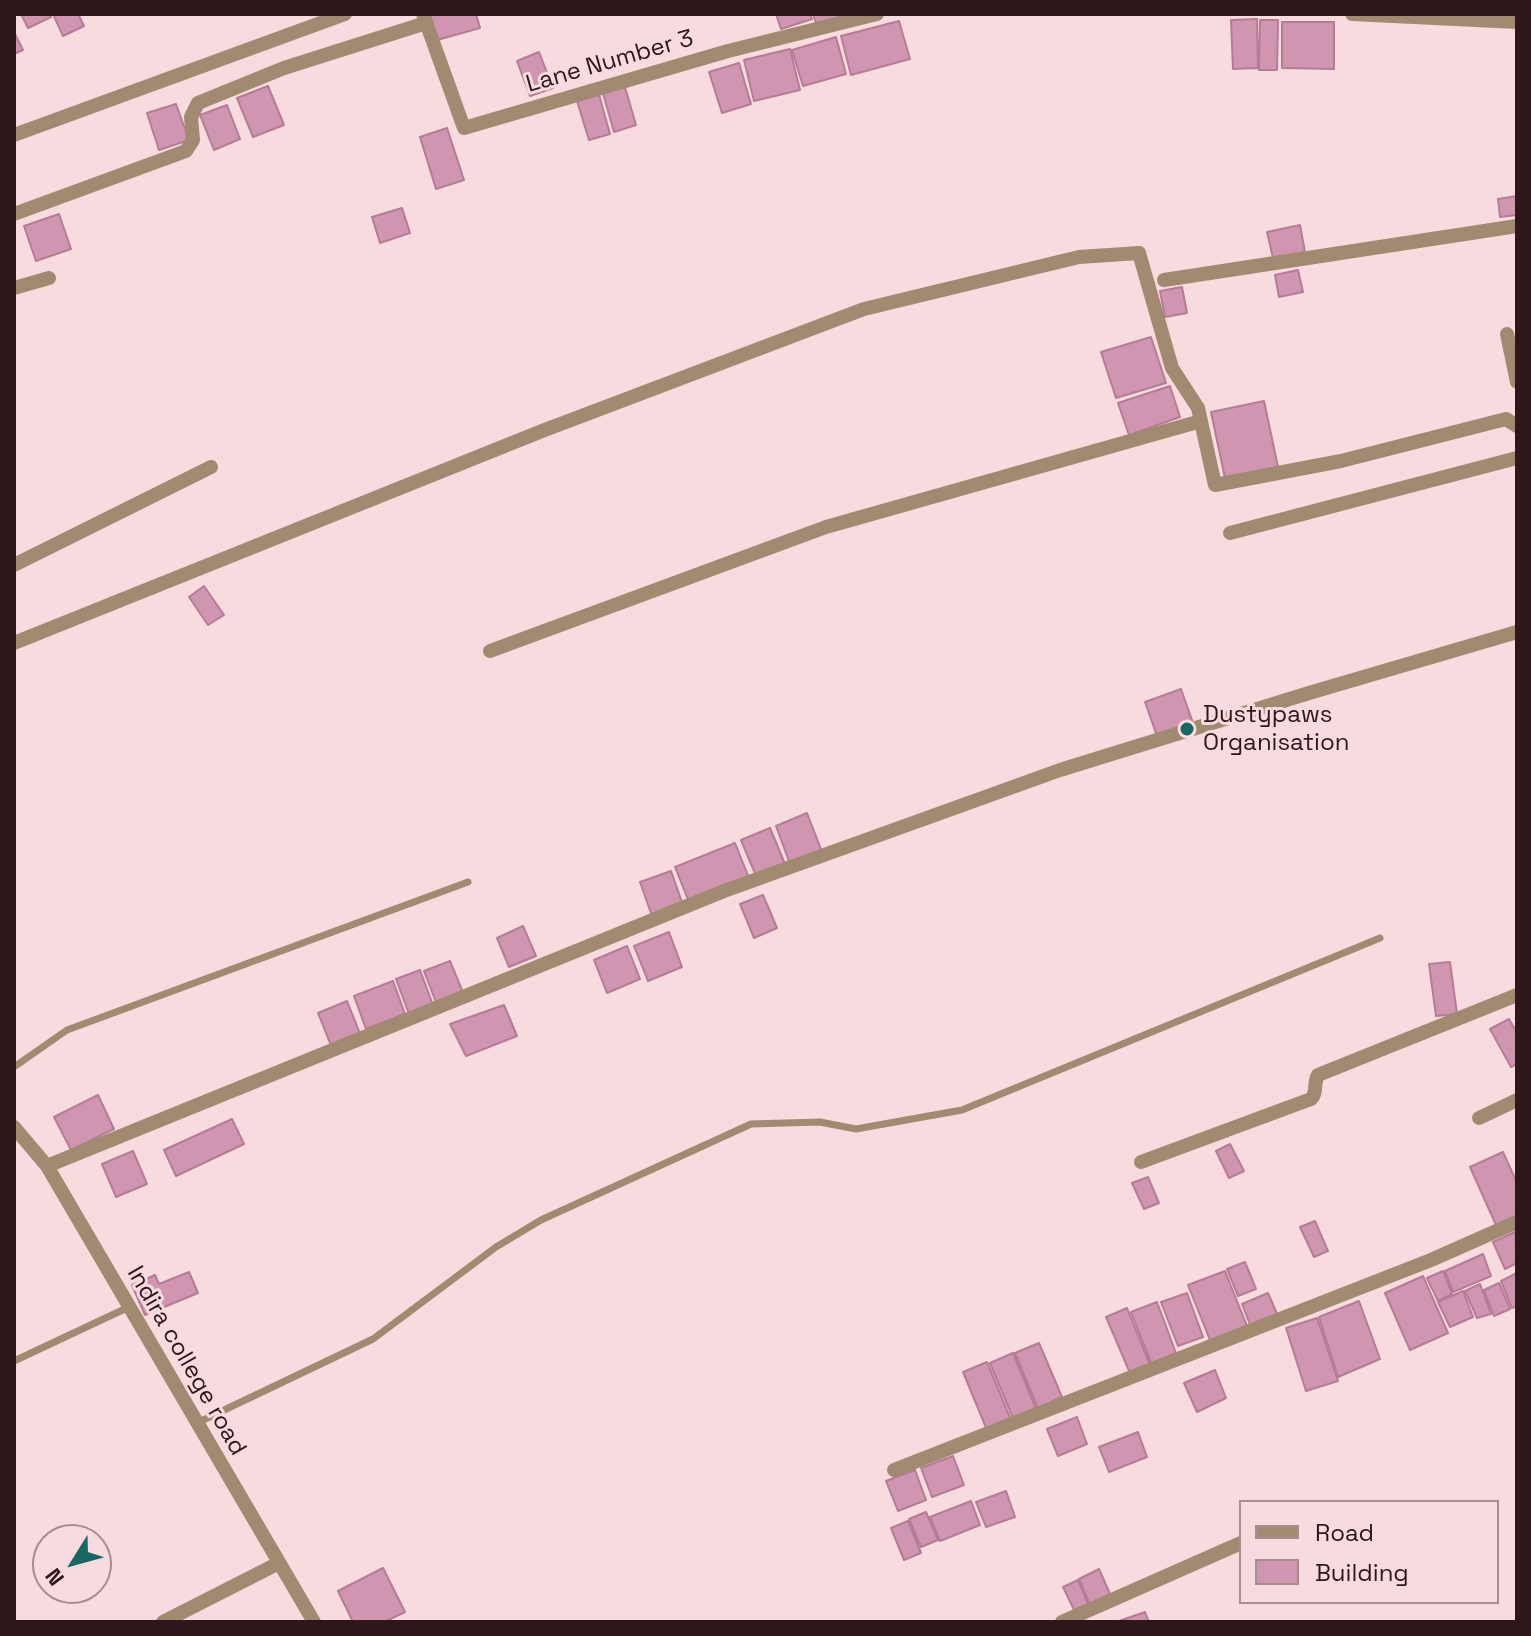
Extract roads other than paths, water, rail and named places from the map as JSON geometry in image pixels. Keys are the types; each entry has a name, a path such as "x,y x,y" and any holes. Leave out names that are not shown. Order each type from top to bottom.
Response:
{"street":[{"path":"14,135 345,14"},
{"name":"Lane Number 3","path":"425,19 464,128 728,51 877,14"},
{"path":"1352,14 1517,22"},
{"path":"14,214 186,151 193,140 191,117 198,103 284,68 425,19"},
{"path":"1164,280 1517,226"},
{"path":"14,643 527,437 864,309 1079,257 1139,253 1172,368 1198,408 1215,485 1341,461 1506,419 1517,426"},
{"path":"14,288 49,278"},
{"path":"1507,334 1517,382"},
{"path":"490,651 826,527 1201,421"},
{"path":"1230,533 1517,458"},
{"path":"14,565 211,467"},
{"path":"47,1166 724,891 1060,770 1517,632"},
{"path":"1141,1162 1311,1099 1318,1075 1517,995"},
{"path":"1479,1118 1517,1100"},
{"name":"Indira college road","path":"15,1130 47,1166 314,1622"},
{"path":"894,1470 1431,1260 1517,1222"},
{"path":"1062,1622 1239,1544"},
{"path":"163,1622 279,1563"}],"lane":[{"path":"14,1067 67,1030 468,882"},
{"path":"196,1424 373,1339 496,1247 541,1220 751,1124 820,1122 856,1129 962,1110 1380,938"},
{"path":"14,1361 129,1307"}],"place":[{"name":"Dustypaws Organisation","path":"1187,729"}]}
